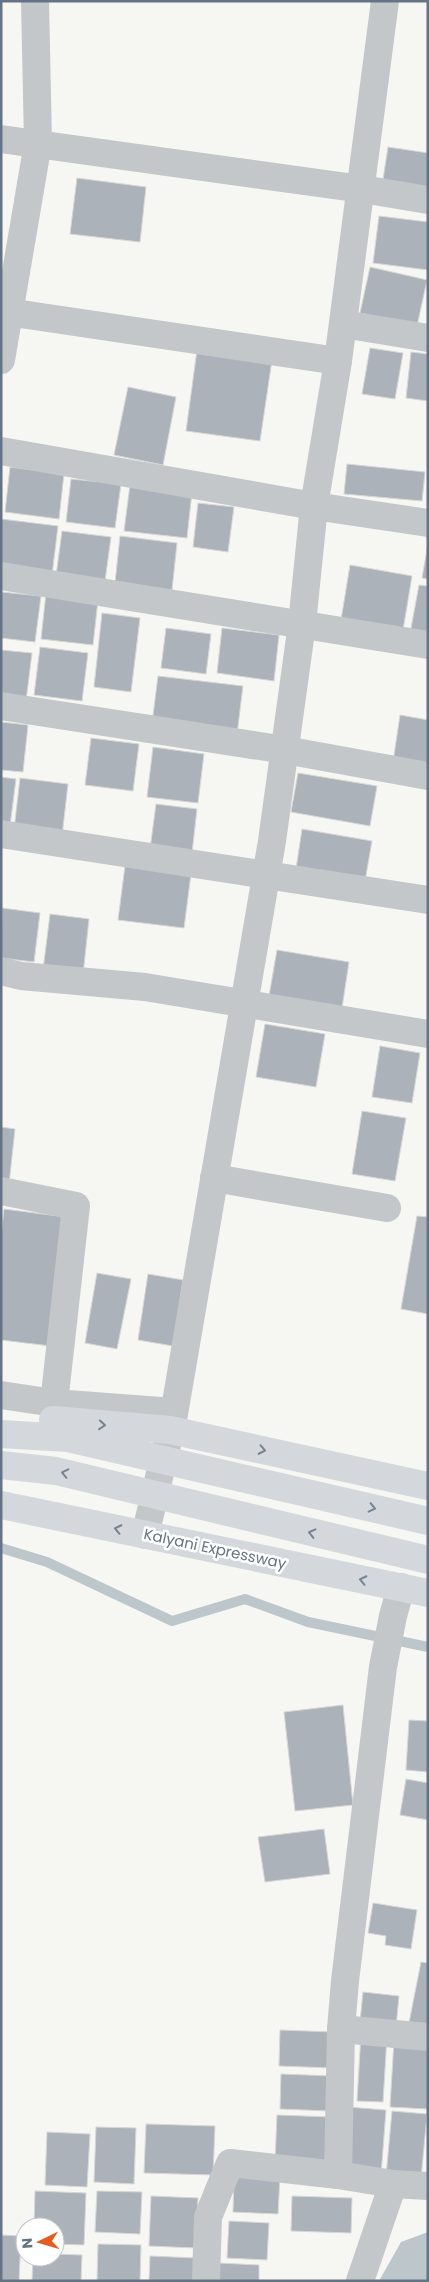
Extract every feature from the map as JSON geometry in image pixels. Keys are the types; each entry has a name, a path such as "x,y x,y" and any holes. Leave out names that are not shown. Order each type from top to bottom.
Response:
{"highway":[{"path":"1,1416 172,1421 428,1486"},
{"path":"1,1434 68,1438 428,1521"},
{"path":"1,1465 56,1470 428,1560"},
{"name":"Kalyani Expressway","path":"1,1505 428,1593"}],"street":[{"path":"1,360 5,312 38,143 35,1"},
{"path":"145,1535 172,1421 266,876 302,624 314,506 338,361 362,189 385,1"},
{"path":"1,139 362,189 428,200"},
{"path":"5,312 338,361"},
{"path":"343,324 428,338"},
{"path":"1,451 314,506 428,523"},
{"path":"1,576 428,646"},
{"path":"1,706 285,750 428,776"},
{"path":"1,834 428,900"},
{"path":"1,971 22,976 145,987 428,1034"},
{"path":"214,1178 387,1208"},
{"path":"1,1191 76,1206 54,1403"},
{"path":"1,1395 172,1421"},
{"path":"338,2175 341,2029 383,1667 392,1616 401,1587"},
{"path":"341,2029 428,2037"},
{"path":"206,2281 208,2217 230,2163 338,2175 393,2184 428,2186"},
{"path":"360,2281 393,2184"}],"shaded area":[{"path":"428,2232 428,2281 379,2281 401,2242"}],"building":[{"path":"388,147 428,153 428,193 382,186"},
{"path":"77,178 146,187 140,242 70,234"},
{"path":"379,216 428,222 428,270 373,263"},
{"path":"370,267 427,280 417,326 360,313"},
{"path":"370,348 403,353 395,399 362,394"},
{"path":"197,350 272,360 260,441 186,431"},
{"path":"411,352 428,354 428,401 406,398"},
{"path":"128,387 176,397 163,465 114,455"},
{"path":"347,464 425,472 422,501 344,494"},
{"path":"10,467 64,474 59,519 5,512"},
{"path":"71,479 121,484 115,528 66,522"},
{"path":"130,485 192,492 187,538 124,531"},
{"path":"198,503 234,507 228,552 193,547"},
{"path":"1,519 58,526 52,575 1,569"},
{"path":"62,531 111,537 105,581 56,576"},
{"path":"120,536 177,543 172,590 115,583"},
{"path":"428,544 428,579 422,578"},
{"path":"350,565 412,576 403,630 341,620"},
{"path":"419,585 428,586 428,643 409,639"},
{"path":"1,592 41,596 35,642 1,638"},
{"path":"46,593 98,600 93,645 41,639"},
{"path":"102,613 140,618 131,692 94,687"},
{"path":"166,628 211,634 206,674 161,668"},
{"path":"222,628 279,635 274,681 217,673"},
{"path":"40,647 88,653 82,701 34,695"},
{"path":"1,650 32,653 26,701 1,698"},
{"path":"158,676 243,686 237,734 152,723"},
{"path":"400,715 428,720 428,768 393,762"},
{"path":"1,722 28,725 23,772 1,770"},
{"path":"91,738 139,744 133,791 85,785"},
{"path":"153,747 204,754 198,803 147,797"},
{"path":"298,773 377,786 370,826 291,812"},
{"path":"1,777 16,779 10,826 1,825"},
{"path":"20,778 68,784 62,836 14,830"},
{"path":"156,804 197,809 191,862 149,857"},
{"path":"302,829 372,841 365,881 296,869"},
{"path":"125,866 191,874 184,928 118,920"},
{"path":"2,908 40,913 34,962 1,958"},
{"path":"50,914 89,919 83,975 43,970"},
{"path":"277,950 349,962 342,1008 269,996"},
{"path":"265,1024 325,1034 316,1087 256,1077"},
{"path":"380,1046 420,1053 412,1103 372,1097"},
{"path":"362,1111 406,1118 395,1181 352,1174"},
{"path":"1,1127 15,1129 9,1184 1,1184"},
{"path":"4,1209 74,1218 59,1347 1,1340 1,1236"},
{"path":"417,1216 428,1217 428,1314 401,1309"},
{"path":"97,1273 131,1279 117,1349 85,1343"},
{"path":"148,1274 183,1280 173,1346 138,1340"},
{"path":"343,1705 353,1805 295,1811 284,1712"},
{"path":"409,1720 428,1721 428,1772 406,1770"},
{"path":"406,1779 428,1783 428,1820 400,1815"},
{"path":"324,1829 330,1874 265,1882 258,1837"},
{"path":"373,1903 417,1910 411,1949 385,1945 386,1936 368,1933"},
{"path":"421,1962 428,1963 428,2032 408,2028"},
{"path":"363,1992 399,1996 396,2027 360,2022"},
{"path":"280,2030 334,2032 333,2068 279,2066"},
{"path":"361,2034 387,2036 383,2102 357,2101"},
{"path":"394,2040 428,2043 428,2109 390,2107"},
{"path":"281,2074 332,2076 330,2111 280,2109"},
{"path":"348,2107 386,2110 381,2175 343,2172"},
{"path":"392,2111 427,2114 421,2179 386,2176"},
{"path":"277,2115 330,2117 329,2164 275,2162"},
{"path":"146,2124 215,2126 213,2175 144,2173"},
{"path":"96,2127 136,2128 134,2184 94,2182"},
{"path":"47,2132 90,2134 87,2187 45,2185"},
{"path":"234,2174 280,2176 278,2214 233,2212"},
{"path":"35,2191 86,2193 84,2245 65,2244 65,2217 34,2217"},
{"path":"97,2191 142,2192 140,2234 95,2232"},
{"path":"151,2196 198,2198 196,2248 149,2246"},
{"path":"292,2196 352,2198 351,2233 291,2231"},
{"path":"229,2221 269,2223 267,2260 227,2258"},
{"path":"1,2235 15,2236 15,2267 20,2267 19,2281 1,2281"},
{"path":"98,2244 141,2245 140,2281 97,2281"},
{"path":"65,2254 82,2255 81,2281 32,2281 33,2267 65,2267"},
{"path":"150,2256 197,2258 196,2281 149,2281"},
{"path":"218,2263 259,2265 259,2281 217,2281"}],"waterway":[{"path":"1,1548 47,1562 172,1621 245,1599 308,1622 428,1647"}]}
